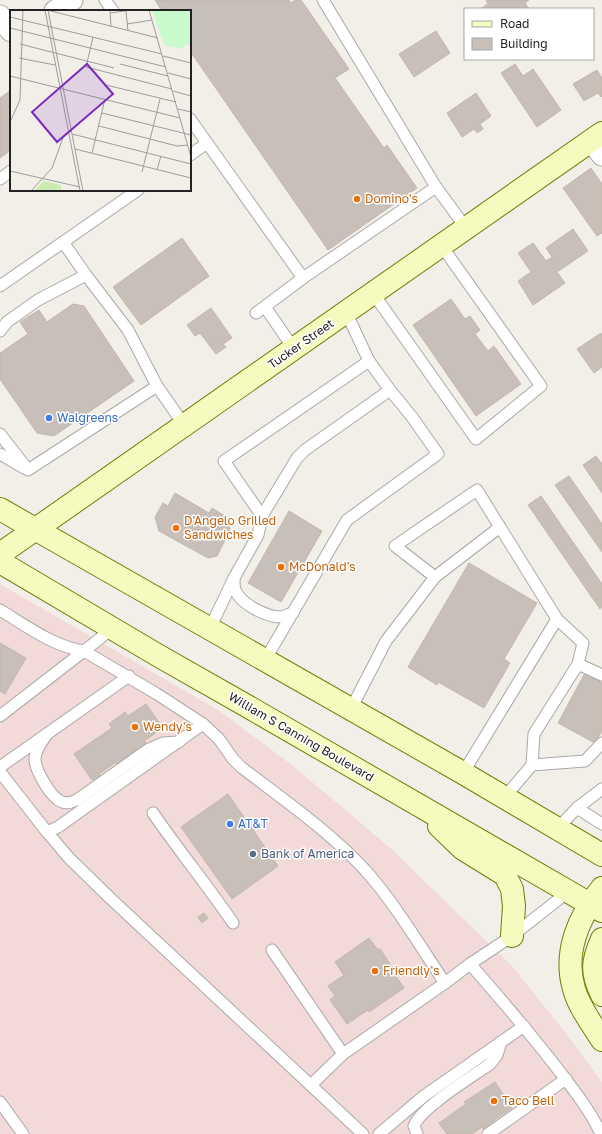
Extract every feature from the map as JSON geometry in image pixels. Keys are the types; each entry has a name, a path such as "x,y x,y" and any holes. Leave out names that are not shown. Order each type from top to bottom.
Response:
{"main road":[{"name":"Tucker Street","path":"0,554 441,245 598,143"},
{"path":"0,509 463,773 602,855"},
{"name":"William S Canning Boulevard","path":"0,562 112,629 568,892 598,901"},
{"path":"417,804 463,849 505,875 512,889 514,906 512,936"},
{"path":"598,901 573,938 570,967 574,989 583,1009 602,1040"},
{"path":"602,939 597,951 594,966 598,987 602,995"}],"street":[{"path":"57,10 72,0"},
{"path":"0,16 10,30"}],"lane":[{"path":"105,0 112,10"},
{"path":"324,0 436,187 466,228"},
{"path":"191,120 303,278"},
{"path":"191,154 207,143"},
{"path":"0,179 10,172"},
{"path":"294,349 260,310 303,278 436,187"},
{"path":"0,286 137,191"},
{"path":"63,242 128,330 156,386 184,425"},
{"path":"373,293 476,439 541,386 441,245"},
{"path":"0,332 7,322 38,300 86,275"},
{"path":"265,660 347,520 438,454 369,361 346,312"},
{"path":"262,516 224,461 369,361"},
{"path":"28,470 156,386"},
{"path":"210,628 234,578 258,535 262,516 297,458 305,450 390,390"},
{"path":"0,434 28,470"},
{"path":"0,454 28,470"},
{"path":"435,576 396,546 477,490 557,620 583,643 578,664 534,734 532,765 504,798"},
{"path":"350,709 386,641 435,576 500,527"},
{"path":"234,578 235,589 239,597 244,602 270,616 282,617 293,613"},
{"path":"0,610 55,642 84,651 129,676 203,724 219,739 233,759 241,767 330,837 362,867 388,899 445,984"},
{"path":"463,773 557,620"},
{"path":"0,716 112,629"},
{"path":"578,664 602,675"},
{"path":"0,767 129,676"},
{"path":"46,832 58,827 203,724"},
{"path":"47,734 35,756 36,765 43,780 54,797 65,803 77,800 149,749 163,743 179,742"},
{"path":"532,765 585,761 602,743"},
{"path":"0,772 46,832 69,858 363,1134"},
{"path":"558,829 578,808 602,788"},
{"path":"578,808 602,824"},
{"path":"153,814 233,923"},
{"path":"311,1085 343,1054 512,936 568,892"},
{"path":"272,950 343,1054"},
{"path":"470,964 524,1026 566,1079 592,1116 601,1134"},
{"path":"379,1134 424,1096 524,1026"},
{"path":"417,1134 414,1126 422,1113 435,1102 490,1064 497,1055 501,1042"},
{"path":"488,1134 566,1079"},
{"path":"0,1102 23,1134"}],"shaded area":[{"path":"0,584 218,710 292,765 389,847 512,966 565,1032 602,1082 602,1134 0,1134"}],"building":[{"path":"155,0 289,0 291,3 295,0 301,0 349,69 335,78 384,148 387,145 417,188 328,250 191,52 191,10 161,10"},
{"path":"486,0 529,0 525,3 528,8 482,8 488,4"},
{"path":"436,31 450,53 414,77 399,54"},
{"path":"515,64 523,76 533,69 561,110 537,127 501,73"},
{"path":"597,70 602,78 602,96 601,97 598,93 584,101 573,84"},
{"path":"10,91 10,151 0,158 0,98"},
{"path":"476,93 491,116 480,124 483,129 477,133 474,129 462,137 447,113"},
{"path":"591,168 602,184 602,233 597,236 563,188"},
{"path":"573,229 588,251 557,272 565,283 533,305 518,281 531,272 518,253 533,243 546,261 552,257 546,248"},
{"path":"182,238 209,276 141,325 113,287"},
{"path":"451,299 465,319 470,316 480,330 475,334 488,351 494,346 521,384 476,416 413,325"},
{"path":"73,304 84,306 134,381 54,436 37,433 0,379 0,353 28,334 20,322 39,310 47,322"},
{"path":"211,308 232,338 223,344 226,347 216,354 200,333 195,336 187,325"},
{"path":"601,333 602,367 594,373 577,349"},
{"path":"596,456 602,464 602,493 583,465"},
{"path":"569,476 602,524 602,552 555,485"},
{"path":"175,493 209,513 212,508 228,519 230,530 217,556 208,558 159,531 155,517 163,503 168,506"},
{"path":"541,496 602,584 602,607 600,609 528,505"},
{"path":"289,511 322,531 281,602 248,583"},
{"path":"469,563 537,603 504,659 510,663 484,708 438,682 437,685 408,667"},
{"path":"0,643 26,658 5,694 0,691"},
{"path":"585,673 602,683 602,731 595,743 558,723"},
{"path":"146,704 163,728 144,741 147,744 117,765 116,762 99,774 101,777 94,781 93,779 92,780 74,754 112,728 109,724 125,712 128,716"},
{"path":"228,794 278,866 232,899 181,827"},
{"path":"204,913 208,918 202,923 198,917"},
{"path":"369,938 378,950 380,949 397,974 395,975 404,988 369,1012 368,1010 347,1024 330,1000 335,996 328,986 344,975 335,962"},
{"path":"495,1082 512,1108 494,1120 495,1122 484,1130 482,1127 472,1134 447,1134 439,1123 466,1104 464,1102"}],"place":[{"name":"Domino's","path":"357,199"},
{"name":"Walgreens","path":"49,418"},
{"name":"D'Angelo Grilled Sandwiches","path":"176,528"},
{"name":"McDonald's","path":"281,567"},
{"name":"Wendy's","path":"135,727"},
{"name":"AT&T","path":"230,824"},
{"name":"Bank of America","path":"253,854"},
{"name":"Friendly's","path":"375,971"},
{"name":"Taco Bell","path":"494,1101"}]}
